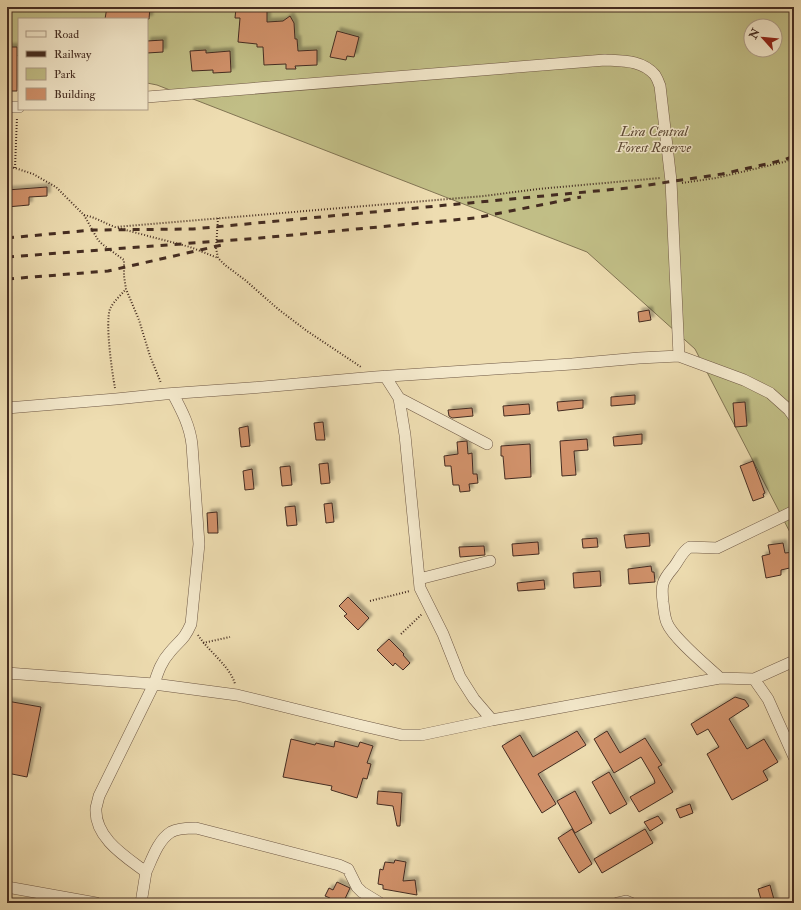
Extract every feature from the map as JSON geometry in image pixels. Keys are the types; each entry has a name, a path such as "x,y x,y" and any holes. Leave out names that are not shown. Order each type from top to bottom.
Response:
{"street":[{"path":"148,97 605,60 630,61 641,65 655,75 660,86 671,181 679,356"},
{"path":"7,408 380,377 679,356 744,380 770,393 789,410 794,417"},
{"path":"380,377 399,398 487,444"},
{"path":"146,872 107,840 98,824 96,809 99,796 154,684 160,665 170,651 187,635 191,624 199,544 192,445 190,431 184,414 169,394"},
{"path":"399,398 405,435 420,584 429,607 443,634 460,677 474,699 492,720"},
{"path":"720,678 682,642 667,624 664,616 661,587 687,549 690,547 717,548 794,511"},
{"path":"420,584 490,561"},
{"path":"7,673 154,684 237,695 402,735 421,735 492,720 720,678 754,679 794,661"},
{"path":"754,679 768,699 794,757"},
{"path":"142,903 146,872 163,839 175,830 196,828 339,865 348,869 357,887 362,892 380,903"},
{"path":"7,887 96,903"},
{"path":"617,903 626,901 631,903"}],"path":[{"path":"15,107 16,168"},
{"path":"115,227 484,196 538,189 716,178 784,162 794,158"},
{"path":"7,167 16,168 33,174 56,187 84,215 98,240 124,260 126,290 139,320 150,356 169,394"},
{"path":"84,215 92,216 105,224 190,247 218,258 278,309 308,331 380,377"},
{"path":"218,218 216,248 218,258"},
{"path":"116,399 111,362 109,318 110,309 126,290"},
{"path":"370,601 420,584"},
{"path":"401,634 429,607"},
{"path":"191,624 203,643 230,672 234,680 237,695"},
{"path":"203,643 230,637"}],"green space":[{"name":"Lira Central Forest Reserve","path":"7,7 794,7 794,540 695,349 587,252 157,85 148,83 148,18 18,18 18,56 7,53"}],"building":[{"path":"107,7 150,7 149,19 105,18"},
{"path":"249,7 249,9 267,8 267,22 283,21 290,16 294,23 295,39 297,39 298,51 317,50 317,65 295,66 296,69 286,69 286,64 264,65 263,47 257,47 257,44 238,42 240,18 235,18 236,8"},
{"path":"337,31 359,37 354,57 347,56 346,60 330,57"},
{"path":"163,40 163,52 148,53 148,41"},
{"path":"7,47 17,47 17,91 7,91"},
{"path":"206,50 206,53 230,51 231,72 213,73 213,70 192,71 190,51"},
{"path":"47,187 47,196 29,197 29,205 7,207 7,190"},
{"path":"649,310 651,320 639,322 638,312"},
{"path":"635,395 635,404 611,406 611,397"},
{"path":"583,400 583,408 558,411 557,402"},
{"path":"745,402 747,426 735,427 733,403"},
{"path":"529,404 530,414 504,416 503,406"},
{"path":"472,408 473,416 452,418 449,416 448,410"},
{"path":"323,422 325,440 316,440 314,423"},
{"path":"248,426 250,446 241,447 239,428"},
{"path":"642,434 642,444 614,446 613,437"},
{"path":"587,439 588,450 574,451 576,475 562,476 560,441"},
{"path":"467,441 468,454 472,453 473,474 477,474 478,483 469,484 470,491 460,492 459,485 453,485 451,466 445,466 444,456 458,454 457,442"},
{"path":"530,444 531,477 505,479 503,456 501,456 501,446"},
{"path":"753,461 765,493 763,494 764,497 753,501 740,466"},
{"path":"328,463 330,483 321,484 319,464"},
{"path":"290,466 292,485 282,486 280,467"},
{"path":"252,469 254,489 245,490 243,471"},
{"path":"332,503 334,522 326,523 324,504"},
{"path":"295,506 297,525 287,526 285,507"},
{"path":"217,512 218,533 208,533 207,513"},
{"path":"649,533 650,546 626,548 624,535"},
{"path":"597,538 598,547 583,548 582,539"},
{"path":"538,542 539,554 513,556 512,544"},
{"path":"783,543 785,553 794,552 794,567 781,570 781,575 766,578 762,556 770,554 768,545"},
{"path":"484,546 485,555 460,557 459,547"},
{"path":"651,566 652,572 654,572 655,582 629,584 628,569"},
{"path":"600,571 601,586 574,588 573,573"},
{"path":"544,580 545,589 518,591 517,583"},
{"path":"348,597 369,618 358,630 344,616 347,614 339,606"},
{"path":"389,639 404,654 403,655 410,663 403,670 395,663 393,666 377,650"},
{"path":"735,697 745,700 749,706 729,719 747,749 764,739 778,762 763,771 768,780 732,800 707,754 719,747 708,729 697,735 691,724"},
{"path":"7,701 41,707 27,777 7,773"},
{"path":"577,731 586,745 538,774 556,804 542,813 502,746 520,735 533,757"},
{"path":"607,731 620,753 645,738 662,765 658,767 673,792 639,812 630,797 655,783 654,779 641,757 614,773 594,739"},
{"path":"291,739 315,745 316,743 334,747 335,741 358,747 360,742 373,746 367,763 371,764 367,779 363,778 357,798 331,790 332,786 283,777"},
{"path":"609,772 627,804 610,814 592,782"},
{"path":"378,791 402,793 400,826 397,826 393,806 377,804"},
{"path":"575,791 592,823 575,833 557,801"},
{"path":"690,804 693,813 680,818 676,809"},
{"path":"658,816 663,823 650,831 644,822"},
{"path":"572,829 592,864 579,873 558,838"},
{"path":"645,829 653,843 602,873 594,859"},
{"path":"395,860 406,862 403,881 415,880 417,895 383,889 383,885 378,884 380,869 383,870 385,862 394,863"},
{"path":"337,882 350,888 343,903 328,903 330,898 325,896 329,888 333,890"},
{"path":"770,885 775,903 762,903 758,889"}],"railway":[{"path":"7,238 93,230 193,229 628,188 722,174 784,160 794,156"},
{"path":"7,257 260,238 475,218 581,197"},
{"path":"7,279 108,271 222,245"}]}
